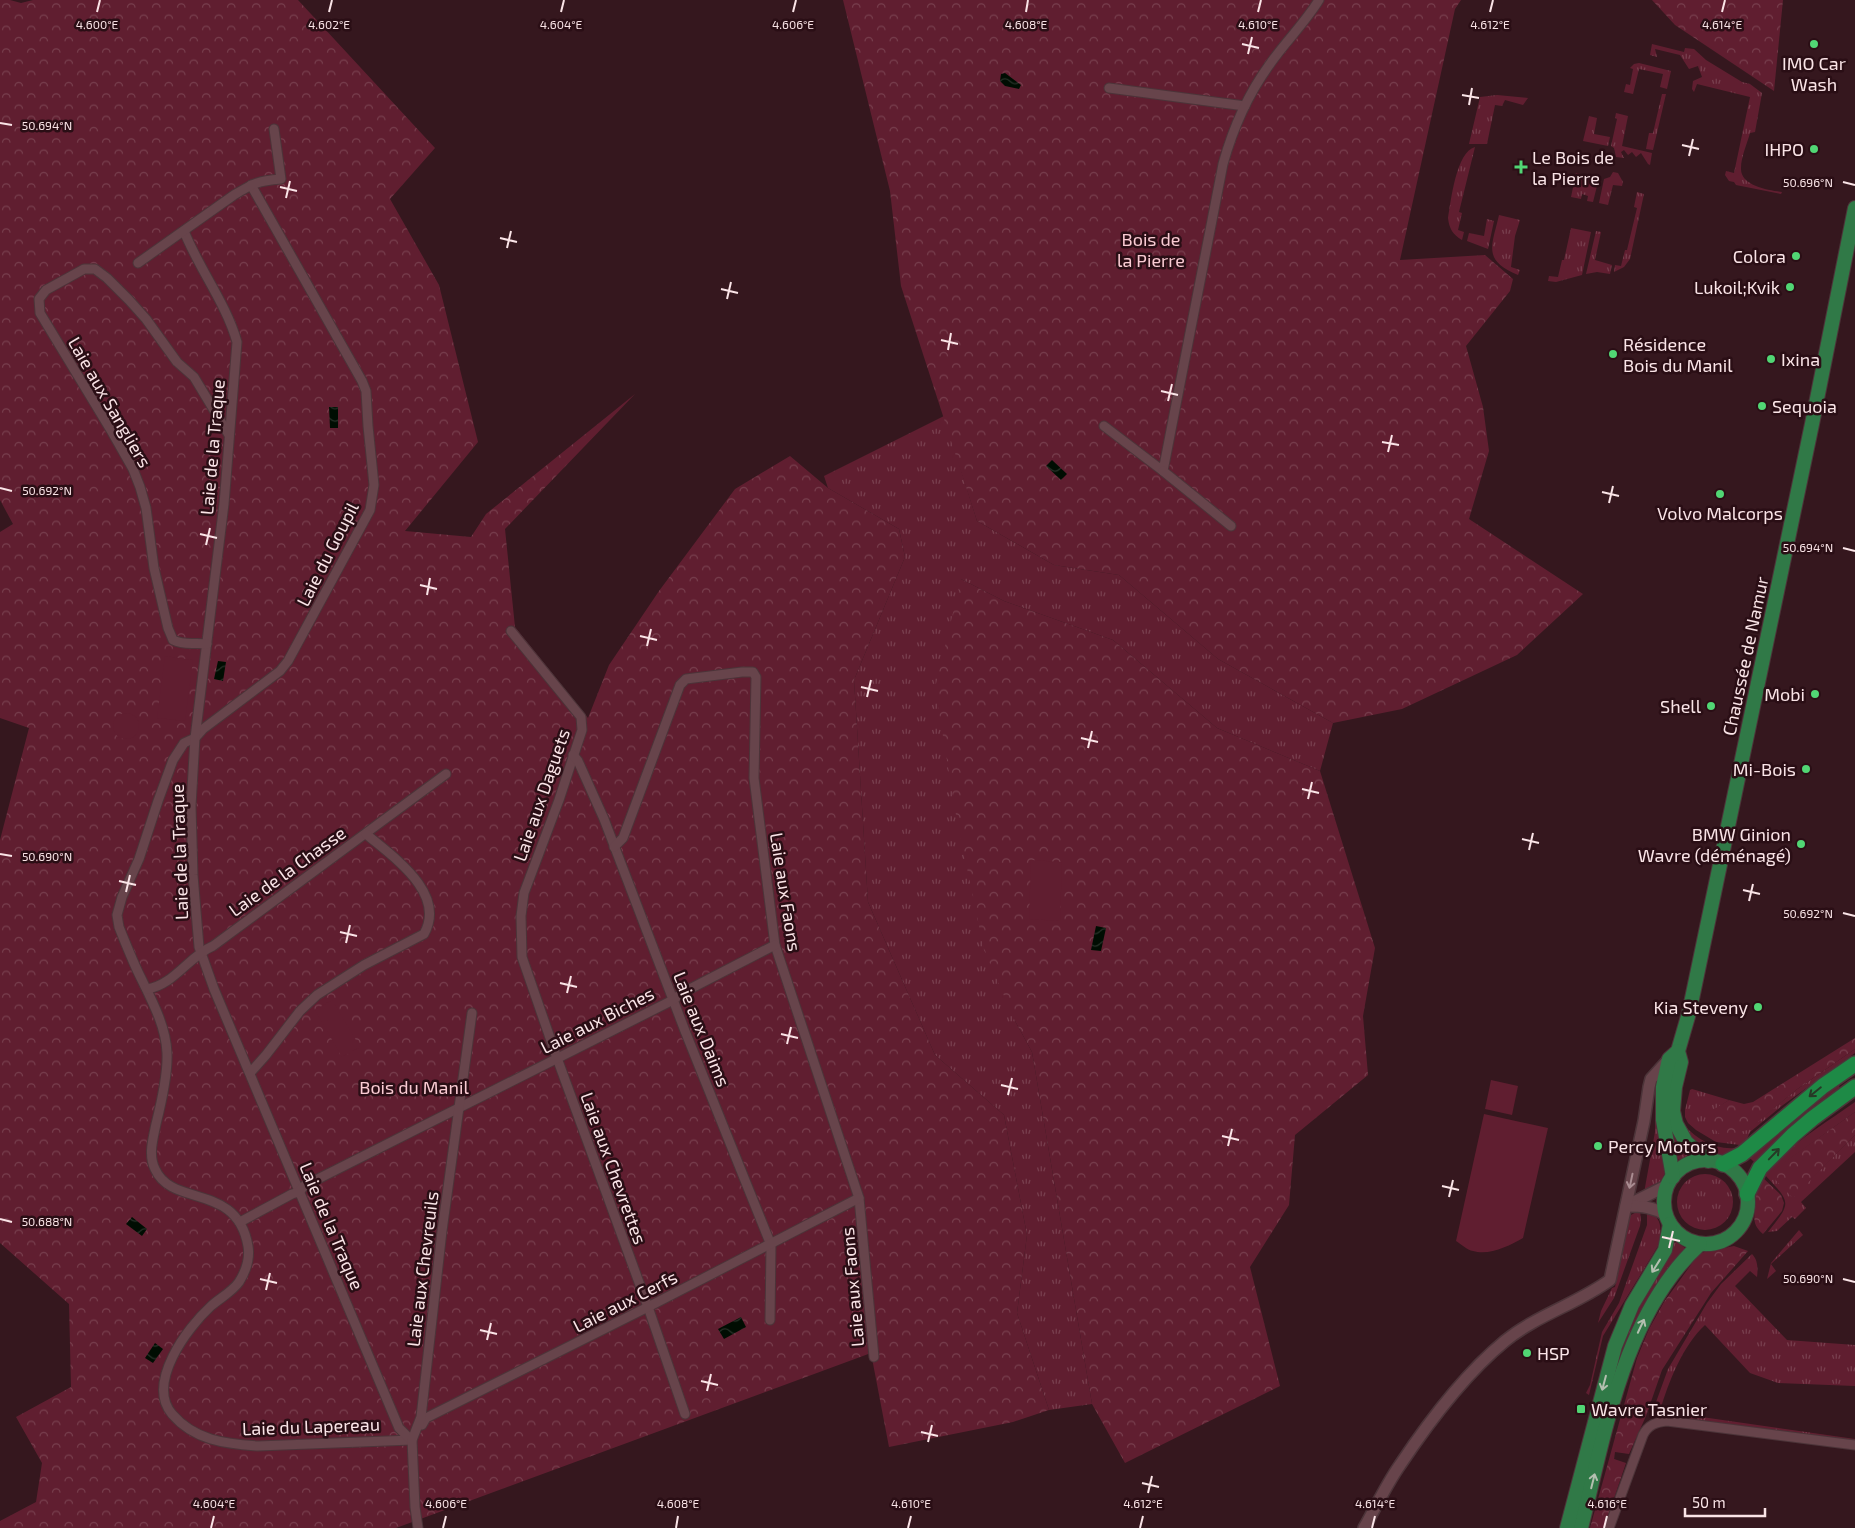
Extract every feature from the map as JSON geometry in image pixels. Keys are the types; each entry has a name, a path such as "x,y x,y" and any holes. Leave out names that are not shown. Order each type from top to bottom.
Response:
{"highway":[{"path":"1723,1164 1742,1154 1823,1086 1855,1064"},
{"path":"1747,1194 1758,1172 1793,1135 1855,1087"}],"main road":[{"name":"Chaussée de Namur","path":"1670,1181 1664,1127 1663,1087 1692,996 1855,208"},
{"name":"Chaussée de Namur","path":"1674,1055 1681,1062 1673,1100 1676,1124 1686,1142 1708,1161"},
{"name":"Chaussée de Namur","path":"1568,1528 1614,1346 1632,1305 1665,1250 1668,1220 1665,1195 1670,1181 1682,1168 1693,1163 1708,1161 1723,1164"},
{"path":"1668,1220 1678,1233 1687,1240 1700,1244 1716,1243 1738,1229 1746,1213 1747,1194 1741,1179 1723,1164"},
{"path":"1581,1528 1611,1415 1634,1342 1648,1311 1685,1259 1700,1244"}],"street":[{"path":"1163,472 1222,164 1231,136 1245,106 1268,66 1311,13 1318,0"},
{"path":"1109,88 1245,106"},
{"path":"138,263 234,194 258,181 280,179 274,129"},
{"name":"Laie du Goupil","path":"195,738 203,729 280,671 288,661 370,510 374,485 366,391 362,381 251,185"},
{"name":"Laie de la Traque","path":"184,231 232,326 237,342 224,504 195,738 191,842 201,951 214,989 399,1428 412,1440"},
{"name":"Laie aux Sangliers","path":"207,644 198,642 183,645 173,640 168,628 154,568 146,508 140,487 133,469 112,432 42,318 38,305 41,294 60,281 84,269 92,268 107,278 154,329 177,362 194,378 230,435"},
{"path":"1104,426 1231,526"},
{"name":"Laie aux Daguets","path":"511,631 581,717 582,730 559,800 524,893 520,932"},
{"name":"Laie aux Faons","path":"614,847 623,838 680,685 686,679 753,672 756,678 754,778 775,945 860,1198 874,1357"},
{"name":"Laie du Lapereau","path":"195,738 184,743 173,760 139,859 122,897 117,915 119,927 160,1023 167,1051 166,1073 152,1148 154,1168 162,1179 170,1185 215,1201 228,1209 240,1222 245,1233 248,1255 245,1273 235,1288 211,1306 199,1318 172,1357 163,1386 164,1398 169,1410 177,1420 194,1433 207,1439 235,1445 258,1446 412,1440"},
{"name":"Laie aux Daims","path":"573,755 578,761 614,847 771,1245 770,1320"},
{"name":"Laie de la Chasse","path":"147,989 156,988 176,974 193,961 201,951 213,946 446,774"},
{"path":"250,1073 300,1011 317,995 364,965 424,934 428,927 430,917 428,902 416,878 366,834"},
{"name":"Laie aux Chevrettes","path":"520,932 522,957 526,970 685,1414"},
{"name":"Laie aux Biches","path":"240,1222 299,1192 304,1186 673,1000 682,993 775,945"},
{"name":"Laie aux Chevreuils","path":"418,1528 415,1507 412,1440 422,1417 442,1231 472,1013"},
{"path":"1364,1528 1399,1466 1473,1370 1506,1340 1550,1312 1594,1291 1610,1280 1644,1121 1651,1079 1674,1055"},
{"path":"1626,1206 1670,1181"},
{"name":"Laie aux Cerfs","path":"412,1440 426,1418 771,1245 860,1198"},
{"path":"1626,1206 1642,1206 1657,1209 1668,1220"},
{"path":"1609,1528 1643,1435 1647,1428 1654,1423 1668,1421 1855,1445"}],"green space":[{"name":"Bois du Manil","path":"0,0 21,3 33,0 298,0 435,148 390,199 439,285 478,442 405,531 471,537 486,514 635,394 505,529 515,627 588,718 609,665 659,591 735,489 790,456 828,488 899,529 905,557 854,680 868,902 935,1055 1004,1115 1027,1235 1017,1313 1049,1410 1013,1422 889,1447 871,1353 396,1528 0,1528 0,1521 36,1502 42,1463 16,1417 71,1387 69,1304 0,1243 0,840 29,728 0,718 0,532 13,524 0,500"},
{"name":"Bois de la Pierre","path":"843,0 1461,0 1455,9 1400,260 1485,255 1513,279 1510,291 1466,346 1483,407 1489,451 1469,519 1583,594 1517,655 1402,709 1333,723 1218,659 1119,575 1054,565 977,521 901,286 890,191"},
{"path":"1652,0 1783,0 1774,91 1675,25"},
{"path":"1652,44 1684,52 1685,48 1694,49 1706,60 1742,82 1750,84 1762,93 1755,132 1750,133 1743,155 1741,164 1742,174 1750,183 1782,192 1781,194 1736,185 1734,182 1729,181 1725,175 1726,171 1734,173 1750,97 1697,84 1694,92 1692,89 1693,81 1702,77 1698,66 1689,69 1680,55 1655,49 1657,57 1650,55"},
{"path":"1639,63 1671,71 1667,89 1660,87 1663,74 1639,69 1633,94 1624,92 1626,84 1630,85 1633,69 1630,68 1634,64"},
{"path":"1662,94 1666,94 1653,150 1646,149 1649,133 1653,133"},
{"path":"1497,95 1528,98 1523,105 1505,100 1502,106 1495,105 1487,144 1469,144 1480,97"},
{"path":"1616,113 1628,116 1622,146 1652,153 1650,165 1641,153 1636,157 1632,152 1628,155 1624,150 1621,152 1624,158 1616,157 1614,148 1611,146 1617,119 1615,118"},
{"path":"1589,116 1597,118 1594,134 1610,137 1608,146 1583,141"},
{"path":"1475,147 1459,212 1462,213 1458,230 1464,232 1462,240 1452,231 1448,218 1455,178 1459,167 1463,158"},
{"path":"1613,172 1618,173 1623,182 1622,186 1613,185 1608,205 1599,203 1604,179 1610,177"},
{"path":"1576,173 1599,178 1593,202 1587,201 1588,196 1582,194 1581,199 1571,197"},
{"path":"1637,192 1644,194 1630,259 1624,267 1614,272 1615,265 1621,266 1625,250 1627,250 1637,208 1634,207"},
{"path":"1499,215 1520,220 1515,236 1511,267 1520,270 1518,275 1499,264 1494,258 1492,244"},
{"path":"1487,219 1494,221 1488,249 1467,241 1469,233 1484,236"},
{"path":"1571,228 1591,232 1582,275 1556,282 1548,281 1549,276 1558,277"},
{"path":"1596,231 1601,232 1595,260 1612,265 1610,274 1597,272 1586,274"},
{"path":"944,416 977,521 1054,565 1119,575 1218,659 1333,723 1320,771 1217,728 1113,640 1004,601 961,579 1015,1021 1032,1052 1092,1404 1049,1410 1017,1313 1027,1235 1004,1115 935,1055 868,902 854,680 905,557 899,529 828,488 824,476"},
{"path":"961,579 1004,601 1113,640 1217,728 1320,771 1375,948 1363,1016 1368,1075 1295,1135 1289,1205 1250,1267 1280,1386 1125,1463 1092,1404 1032,1052 1015,1021 984,950 956,815 935,688"},
{"path":"165,656 193,660 185,721 157,718"},
{"path":"126,713 136,716 139,726 136,736 126,739 116,736 113,726 116,716"},
{"path":"1031,860 1062,862 1060,921 1029,919"},
{"path":"332,1000 360,1047 342,1057 315,1010"},
{"path":"1855,1038 1855,1049 1796,1090 1748,1130 1722,1136 1714,1128 1711,1122 1711,1111 1729,1100 1744,1104 1753,1102"},
{"path":"1855,1049 1855,1053 1783,1105 1750,1132 1747,1139 1740,1145 1716,1142 1696,1130 1688,1123 1685,1117 1690,1090 1692,1089 1729,1100 1711,1112 1747,1130 1796,1090"},
{"path":"1491,1080 1518,1086 1512,1115 1485,1109"},
{"path":"1834,1084 1839,1085 1840,1090 1807,1116 1757,1165 1749,1157"},
{"path":"1658,1090 1666,1169 1658,1184 1644,1193 1655,1132 1655,1102"},
{"path":"1667,1102 1689,1151 1688,1156 1679,1160 1675,1158"},
{"path":"1855,1102 1855,1112 1770,1173 1793,1197 1855,1135 1855,1152 1801,1202 1806,1208 1795,1219 1792,1217 1777,1231 1768,1232 1781,1214 1785,1203 1784,1197 1765,1175 1796,1144"},
{"path":"1855,1112 1855,1135 1793,1198 1769,1173"},
{"path":"1484,1114 1548,1128 1523,1238 1499,1249 1479,1252 1473,1251 1456,1241"},
{"path":"1685,1126 1696,1136 1714,1146 1735,1148 1737,1150 1719,1155 1706,1152 1691,1140"},
{"path":"1699,1174 1711,1174 1725,1182 1733,1196 1731,1213 1725,1222 1711,1230 1699,1230 1689,1225 1682,1218 1677,1208 1677,1196 1682,1186 1689,1179"},
{"path":"1761,1176 1781,1195 1784,1203 1782,1211 1763,1234 1757,1227 1754,1217 1757,1187"},
{"path":"1640,1210 1640,1226 1614,1298 1598,1323 1601,1311 1612,1288 1615,1287 1629,1219 1631,1215"},
{"path":"1647,1210 1659,1221 1660,1235 1658,1246 1603,1336 1589,1395 1586,1393 1590,1385 1602,1332 1619,1303 1647,1225"},
{"path":"1799,1230 1803,1235 1771,1264 1776,1271 1767,1279 1771,1263"},
{"path":"1677,1242 1685,1248 1644,1307 1628,1339 1617,1375 1614,1374 1623,1341 1633,1317 1674,1243"},
{"path":"1734,1246 1748,1251 1711,1293 1662,1370 1646,1416 1629,1454 1615,1452 1614,1459 1626,1463 1604,1528 1590,1528 1637,1358 1649,1329 1664,1302 1698,1255"},
{"path":"1752,1254 1757,1265 1757,1277 1750,1271 1735,1286 1787,1340 1855,1345 1855,1386 1778,1383 1750,1373 1705,1325 1690,1343 1677,1365 1660,1411 1855,1439 1855,1441 1698,1420 1651,1416 1668,1369 1707,1303 1721,1284"}],"water":[{"path":"1005,73 1021,85 1019,89 1005,86 1000,81 1001,74"},
{"path":"329,407 338,407 338,428 330,428"},
{"path":"1052,460 1067,474 1061,480 1046,466"},
{"path":"218,661 226,662 223,681 214,679"},
{"path":"1096,926 1106,928 1101,951 1091,950"},
{"path":"132,1217 147,1229 142,1236 126,1224"},
{"path":"741,1317 746,1327 724,1339 718,1329"},
{"path":"155,1343 163,1349 153,1363 145,1358"}],"place":[{"name":"IMO Car Wash","path":"1814,44"},
{"name":"IHPO","path":"1814,149"},
{"name":"Le Bois de la Pierre","path":"1521,167"},
{"name":"Colora","path":"1796,256"},
{"name":"Lukoil;Kvik","path":"1790,287"},
{"name":"Résidence Bois du Manil","path":"1613,354"},
{"name":"Ixina","path":"1771,359"},
{"name":"Sequoia","path":"1762,406"},
{"name":"Volvo Malcorps","path":"1720,494"},
{"name":"Mobi","path":"1815,694"},
{"name":"Shell","path":"1711,706"},
{"name":"Mi-Bois","path":"1806,769"},
{"name":"BMW Ginion Wavre (déménagé)","path":"1801,844"},
{"name":"Kia Steveny","path":"1758,1007"},
{"name":"Percy Motors","path":"1598,1146"},
{"name":"HSP","path":"1527,1353"},
{"name":"Wavre Tasnier","path":"1581,1409"}]}
